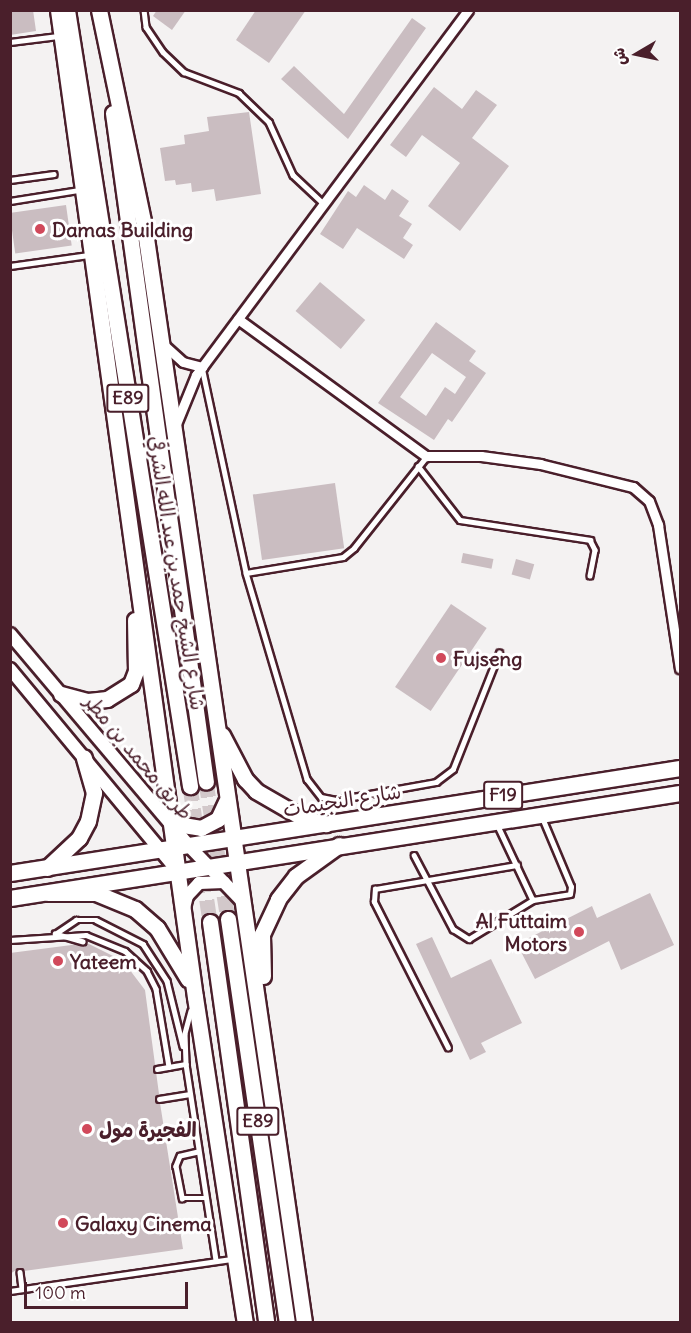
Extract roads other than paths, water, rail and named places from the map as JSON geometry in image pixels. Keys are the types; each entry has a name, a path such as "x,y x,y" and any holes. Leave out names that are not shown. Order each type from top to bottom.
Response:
{"main road":[{"path":"58,10 195,997 245,1323"},
{"name":"شارع الشيخ حمد بن عبد الله الشرقي","path":"67,10 190,786"},
{"path":"99,10 145,231 226,802 264,1035 304,1323"},
{"name":"شارع الشيخ حمد بن عبد الله الشرقي","path":"99,10 206,782"},
{"path":"61,694 88,701 107,699 131,684 136,671 134,603 138,581"},
{"path":"215,719 236,764 256,791 291,813 326,824"},
{"path":"47,868 79,838 88,821 94,794 84,757"},
{"name":"شارع النجيمات","path":"10,873 681,768"},
{"name":"F19","path":"10,898 494,819 681,793"},
{"path":"170,818 183,825 201,828 218,819 226,802"},
{"path":"264,1035 266,1007 261,961 262,934 270,914 296,876 339,845"},
{"path":"48,892 110,896 148,918 170,945 195,997"},
{"name":"E89","path":"228,919 287,1323"},
{"name":"E89","path":"210,922 266,1323"}],"street":[{"path":"174,435 182,403 202,367 468,10"},
{"path":"238,319 426,456 481,456 540,464 633,487 649,501 658,525 681,668"},
{"path":"161,342 177,358 202,367"},
{"name":"طريق محمد بن مطر","path":"10,634 170,818"},
{"name":"طريق محمد بن مطر","path":"10,669 84,757 175,848 207,866 242,901"},
{"path":"184,912 187,896 194,886 209,880 224,882"}],"lane":[{"path":"144,10 146,27 163,52 184,72 239,93 269,122 293,175 324,204"},
{"path":"10,42 60,36"},
{"path":"10,180 54,174"},
{"path":"10,201 82,190"},
{"path":"10,266 91,255"},
{"path":"202,367 246,573 307,778 321,797 336,800 436,782 453,769 499,653"},
{"path":"246,573 343,557 354,548 426,456"},
{"path":"418,466 460,520 590,540 595,550 590,576"},
{"path":"414,855 453,929 465,939 533,900 566,896 572,891 539,813"},
{"path":"494,819 510,844 533,900"},
{"path":"447,1048 374,902 375,890 380,887 517,865"},
{"path":"55,934 76,920 96,920 143,944 167,981 184,1048 216,1261"},
{"path":"10,940 55,934 104,940 125,951 147,971 156,988 169,1067"},
{"path":"55,934 83,942"},
{"path":"184,1048 195,997"},
{"path":"157,1069 186,1064"},
{"path":"159,1099 190,1094"},
{"path":"198,1152 178,1158 178,1176 185,1201 206,1198"},
{"path":"10,1291 236,1258"},
{"path":"20,1272 22,1289"}],"tunnel":[{"path":"206,782 228,919"},
{"path":"190,786 210,922"}],"place":[{"name":"Damas Building","path":"40,229"},
{"name":"Fujseng","path":"441,658"},
{"name":"Al Futtaim Motors","path":"579,932"},
{"name":"Yateem","path":"58,961"},
{"name":"الفجيرة مول","path":"87,1129"},
{"name":"Galaxy Cinema","path":"63,1223"}]}
